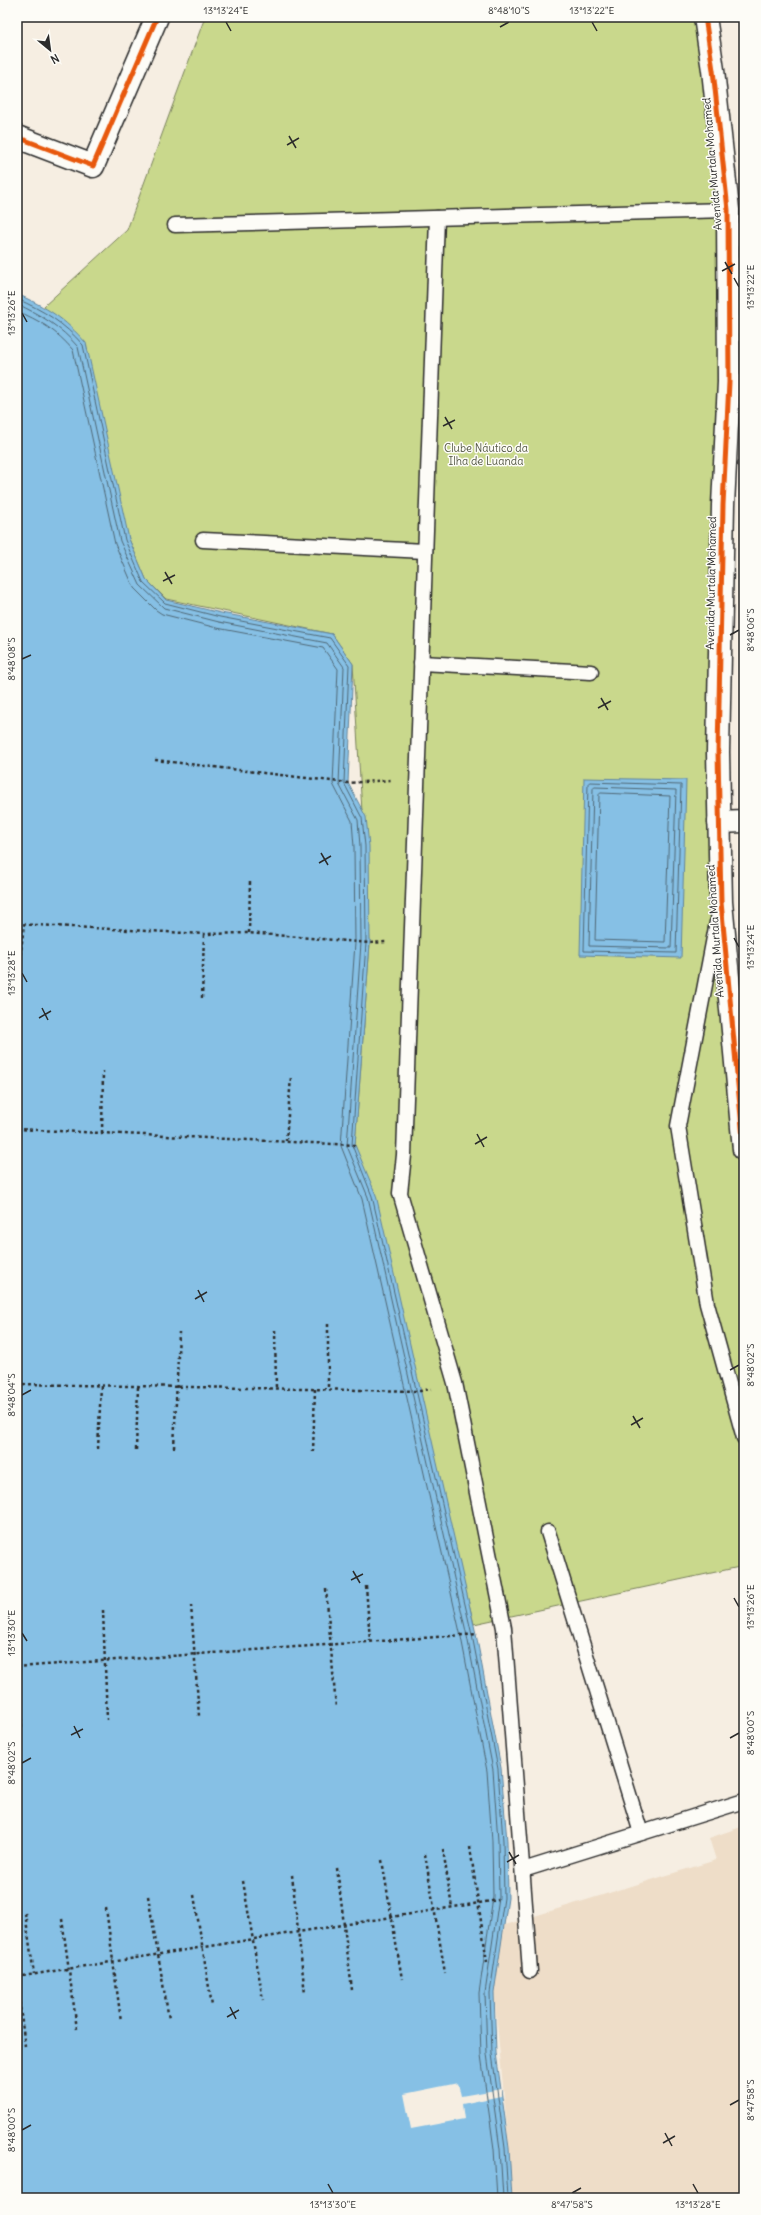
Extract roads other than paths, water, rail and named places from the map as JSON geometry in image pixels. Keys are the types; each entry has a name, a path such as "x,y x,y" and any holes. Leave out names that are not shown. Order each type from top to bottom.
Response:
{"street":[{"path":"17,136 93,166 157,17"},
{"name":"Avenida Murtala Mohamed","path":"705,17 713,70 728,210 729,382 723,505 718,752 719,822 721,902 744,1149"},
{"path":"719,822 744,821"}],"lane":[{"path":"175,225 728,210"},
{"path":"437,218 404,1155 400,1193 455,1383 504,1628 530,1971"},
{"path":"203,540 425,551"},
{"path":"421,663 591,672"},
{"path":"721,902 678,1126 707,1304 744,1438"},
{"path":"548,1532 641,1834"},
{"path":"523,1870 744,1801"}],"water":[{"path":"17,294 55,314 86,343 129,539 146,579 166,600 221,613 332,634 353,664 348,783 366,817 369,846 370,943 355,1145 376,1195 476,1634 501,1768 507,1841 508,1898 494,1993 496,2053 509,2148 512,2198 17,2198"},
{"path":"584,778 686,780 681,958 580,955"}],"park label":[{"name":"Clube Náutico da Ilha de Luanda","path":"486,454"}]}
